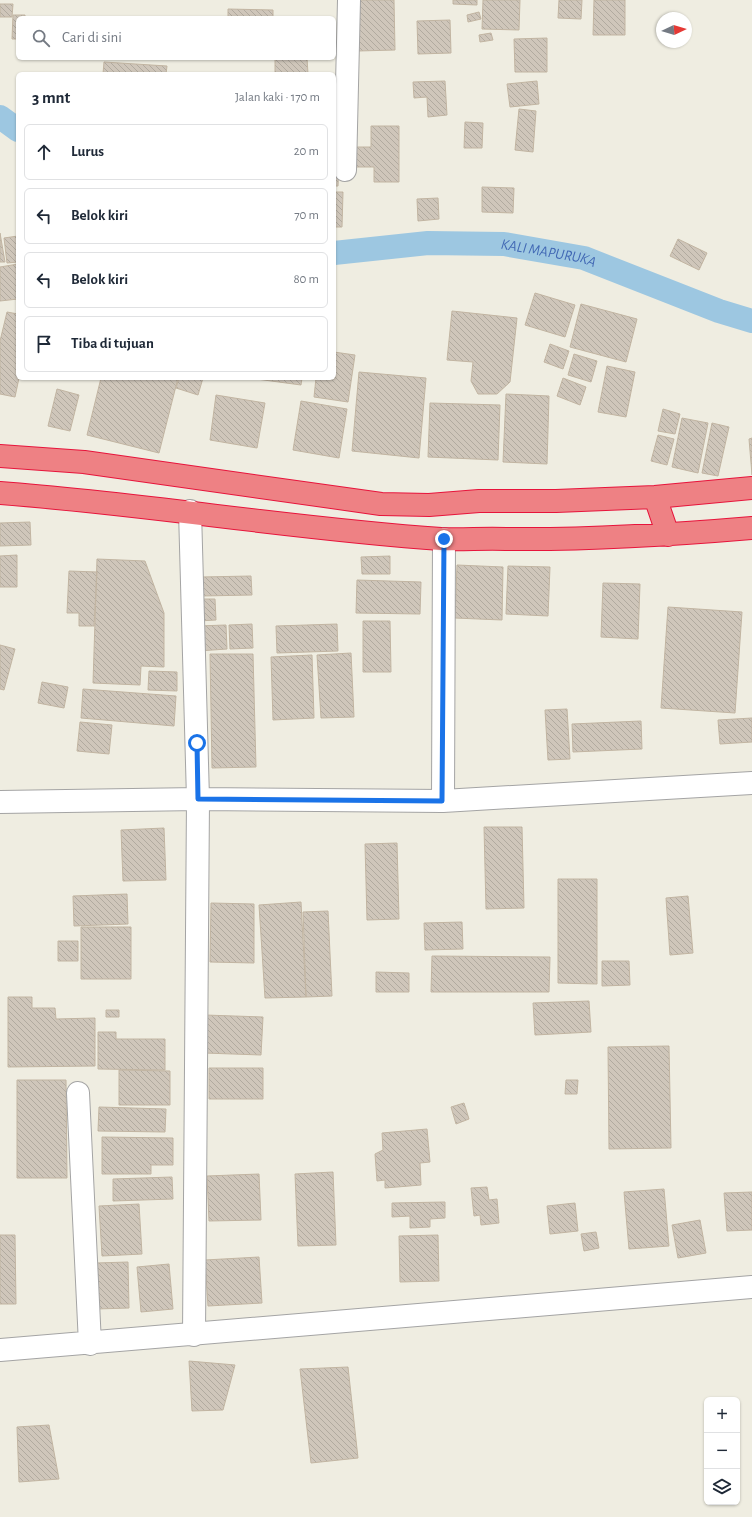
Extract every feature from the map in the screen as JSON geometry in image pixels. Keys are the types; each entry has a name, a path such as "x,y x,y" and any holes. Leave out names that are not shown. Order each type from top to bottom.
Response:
{"highway":[{"path":"0,456 84,462 381,504 430,505 479,501 556,501 655,497 752,488"},
{"path":"0,493 89,500 334,529 444,539 570,540 668,536 752,528"},
{"path":"327,497 334,529"},
{"path":"655,497 668,536"}],"street":[{"path":"345,170 349,0"},
{"path":"190,511 198,799 194,1335"},
{"path":"442,801 444,539"},
{"path":"0,802 198,799 442,801 752,782"},
{"path":"78,1093 90,1344"},
{"path":"0,1350 90,1344 752,1287"}],"building":[{"path":"357,0 394,0 395,50 358,51"},
{"path":"453,0 477,0 477,5 453,4"},
{"path":"483,0 520,0 519,30 482,29"},
{"path":"559,0 582,0 581,19 558,18"},
{"path":"594,0 625,0 625,35 593,35"},
{"path":"0,4 13,4 12,17 0,17"},
{"path":"228,9 273,10 273,16 228,16"},
{"path":"479,12 481,19 468,22 467,15"},
{"path":"13,15 25,15 16,16 16,39 12,39"},
{"path":"450,20 451,53 418,54 417,21"},
{"path":"491,33 493,40 480,42 479,35"},
{"path":"547,38 547,72 515,72 514,39"},
{"path":"275,60 307,60 308,72 275,72"},
{"path":"104,62 167,66 166,72 103,72"},
{"path":"445,81 447,115 428,117 427,97 414,98 413,82"},
{"path":"537,81 539,104 510,107 507,84"},
{"path":"519,109 536,111 533,152 515,150"},
{"path":"465,122 483,123 482,148 464,148"},
{"path":"371,126 399,126 399,182 374,182 374,167 351,167 351,147 371,147"},
{"path":"336,164 339,164 338,186 336,186"},
{"path":"482,187 514,188 513,213 482,212"},
{"path":"336,192 343,192 342,227 336,227"},
{"path":"438,198 439,219 418,221 417,199"},
{"path":"0,233 5,262 0,262"},
{"path":"16,236 16,262 7,263 4,238"},
{"path":"678,239 707,253 699,270 670,256"},
{"path":"16,264 16,299 0,301 0,267"},
{"path":"535,293 575,305 565,337 525,325"},
{"path":"581,304 637,319 626,362 570,347"},
{"path":"452,311 517,318 510,382 497,394 478,394 471,381 473,362 447,360"},
{"path":"7,312 16,314 16,380 19,380 15,397 0,394 0,341"},
{"path":"550,344 569,351 563,369 544,362"},
{"path":"336,352 355,355 348,402 314,397 316,380 336,380"},
{"path":"574,354 597,361 591,382 568,375"},
{"path":"607,366 635,372 626,417 598,412"},
{"path":"359,372 426,378 419,458 352,451"},
{"path":"563,378 586,387 580,405 557,396"},
{"path":"101,380 177,380 159,453 87,435"},
{"path":"178,380 202,380 198,395 176,388"},
{"path":"264,380 302,380 301,385"},
{"path":"57,389 79,395 70,431 48,426"},
{"path":"506,394 549,396 547,464 503,462"},
{"path":"216,395 265,403 257,448 210,440"},
{"path":"301,401 347,409 339,458 293,450"},
{"path":"430,403 500,405 498,460 428,457"},
{"path":"663,409 680,414 675,434 658,431"},
{"path":"682,418 708,423 698,473 672,467"},
{"path":"712,423 729,427 718,476 702,473"},
{"path":"658,435 674,439 667,465 651,461"},
{"path":"752,438 752,475 749,439"},
{"path":"30,522 31,545 0,546 0,523"},
{"path":"17,555 17,587 0,587 0,556"},
{"path":"390,556 390,574 362,574 361,557"},
{"path":"97,559 145,561 164,613 164,667 141,666 140,685 93,683"},
{"path":"457,565 503,567 502,620 455,618"},
{"path":"508,566 550,567 548,616 506,614"},
{"path":"69,571 97,572 94,626 79,626 79,613 67,613"},
{"path":"251,576 252,595 201,596 201,577"},
{"path":"357,580 421,582 420,614 356,613"},
{"path":"603,583 640,584 638,639 601,637"},
{"path":"197,599 215,599 216,620 198,621"},
{"path":"668,607 742,612 735,713 661,708"},
{"path":"363,621 390,621 391,672 363,672"},
{"path":"252,624 253,648 230,649 229,625"},
{"path":"337,624 338,651 277,653 276,626"},
{"path":"226,625 227,649 198,651 197,626"},
{"path":"0,645 15,649 4,690 0,689"},
{"path":"351,653 354,717 321,718 317,655"},
{"path":"210,654 253,654 256,767 212,768"},
{"path":"312,655 314,718 273,720 271,657"},
{"path":"149,671 177,672 177,691 148,690"},
{"path":"42,682 68,687 64,708 38,703"},
{"path":"83,689 176,696 174,726 81,718"},
{"path":"567,709 570,759 548,760 545,710"},
{"path":"752,718 752,742 720,744 718,720"},
{"path":"641,721 642,749 573,752 572,724"},
{"path":"80,722 112,725 109,754 77,751"},
{"path":"484,827 522,827 524,908 486,909"},
{"path":"164,828 166,880 123,881 121,830"},
{"path":"397,843 399,919 367,920 365,844"},
{"path":"558,879 597,879 597,984 558,983"},
{"path":"127,894 128,924 74,926 73,896"},
{"path":"688,896 693,953 670,955 666,898"},
{"path":"301,902 306,997 265,998 259,905"},
{"path":"211,903 254,904 254,963 210,962"},
{"path":"328,911 332,996 306,997 303,912"},
{"path":"462,922 463,949 425,950 424,923"},
{"path":"81,927 131,927 131,979 81,979"},
{"path":"58,941 78,941 78,961 58,961"},
{"path":"432,956 550,957 549,992 431,992"},
{"path":"602,961 629,961 630,985 602,986"},
{"path":"376,972 409,973 409,992 376,992"},
{"path":"8,997 32,997 32,1008 55,1008 56,1019 95,1018 95,1066 8,1067"},
{"path":"589,1001 591,1032 535,1035 533,1003"},
{"path":"106,1010 119,1010 119,1017 106,1017"},
{"path":"205,1015 263,1017 261,1055 204,1053"},
{"path":"98,1032 116,1032 116,1039 165,1039 165,1070 98,1069"},
{"path":"669,1046 671,1148 609,1149 608,1047"},
{"path":"209,1068 263,1068 263,1099 209,1099"},
{"path":"119,1070 170,1071 170,1105 119,1105"},
{"path":"17,1080 66,1080 67,1178 17,1178"},
{"path":"566,1080 578,1080 577,1094 565,1094"},
{"path":"464,1103 469,1119 456,1124 451,1107"},
{"path":"99,1107 166,1109 165,1132 98,1131"},
{"path":"427,1129 430,1162 420,1163 421,1185 385,1188 385,1180 377,1181 375,1154 383,1150 382,1133"},
{"path":"102,1137 173,1138 173,1165 151,1165 151,1174 102,1174"},
{"path":"333,1172 336,1245 298,1246 295,1174"},
{"path":"259,1174 261,1220 209,1221 207,1176"},
{"path":"172,1177 173,1199 113,1201 113,1179"},
{"path":"487,1187 489,1200 497,1199 499,1223 481,1225 480,1215 474,1216 471,1188"},
{"path":"664,1189 669,1246 629,1249 624,1192"},
{"path":"752,1192 752,1230 727,1231 724,1193"},
{"path":"445,1202 445,1218 430,1219 430,1227 410,1228 410,1216 392,1217 392,1203"},
{"path":"575,1203 578,1231 550,1234 547,1206"},
{"path":"139,1204 142,1254 102,1256 99,1206"},
{"path":"700,1220 706,1253 678,1258 672,1225"},
{"path":"596,1232 599,1248 584,1251 581,1234"},
{"path":"0,1235 15,1235 16,1304 0,1304"},
{"path":"438,1235 439,1281 400,1282 399,1236"},
{"path":"259,1257 262,1303 208,1306 205,1260"},
{"path":"128,1262 129,1308 97,1309 96,1263"},
{"path":"169,1264 173,1309 141,1312 137,1267"},
{"path":"189,1361 235,1365 223,1410 192,1411"},
{"path":"348,1367 358,1458 311,1463 300,1369"},
{"path":"49,1425 59,1479 19,1482 17,1427"}],"waterway":[{"name":"KALI MAPURUKA","path":"0,117 16,129"},
{"name":"KALI MAPURUKA","path":"336,253 428,243 504,244 584,258 719,311 752,321"}],"route":[{"path":"197,743 198,799 442,801 444,539"}]}
